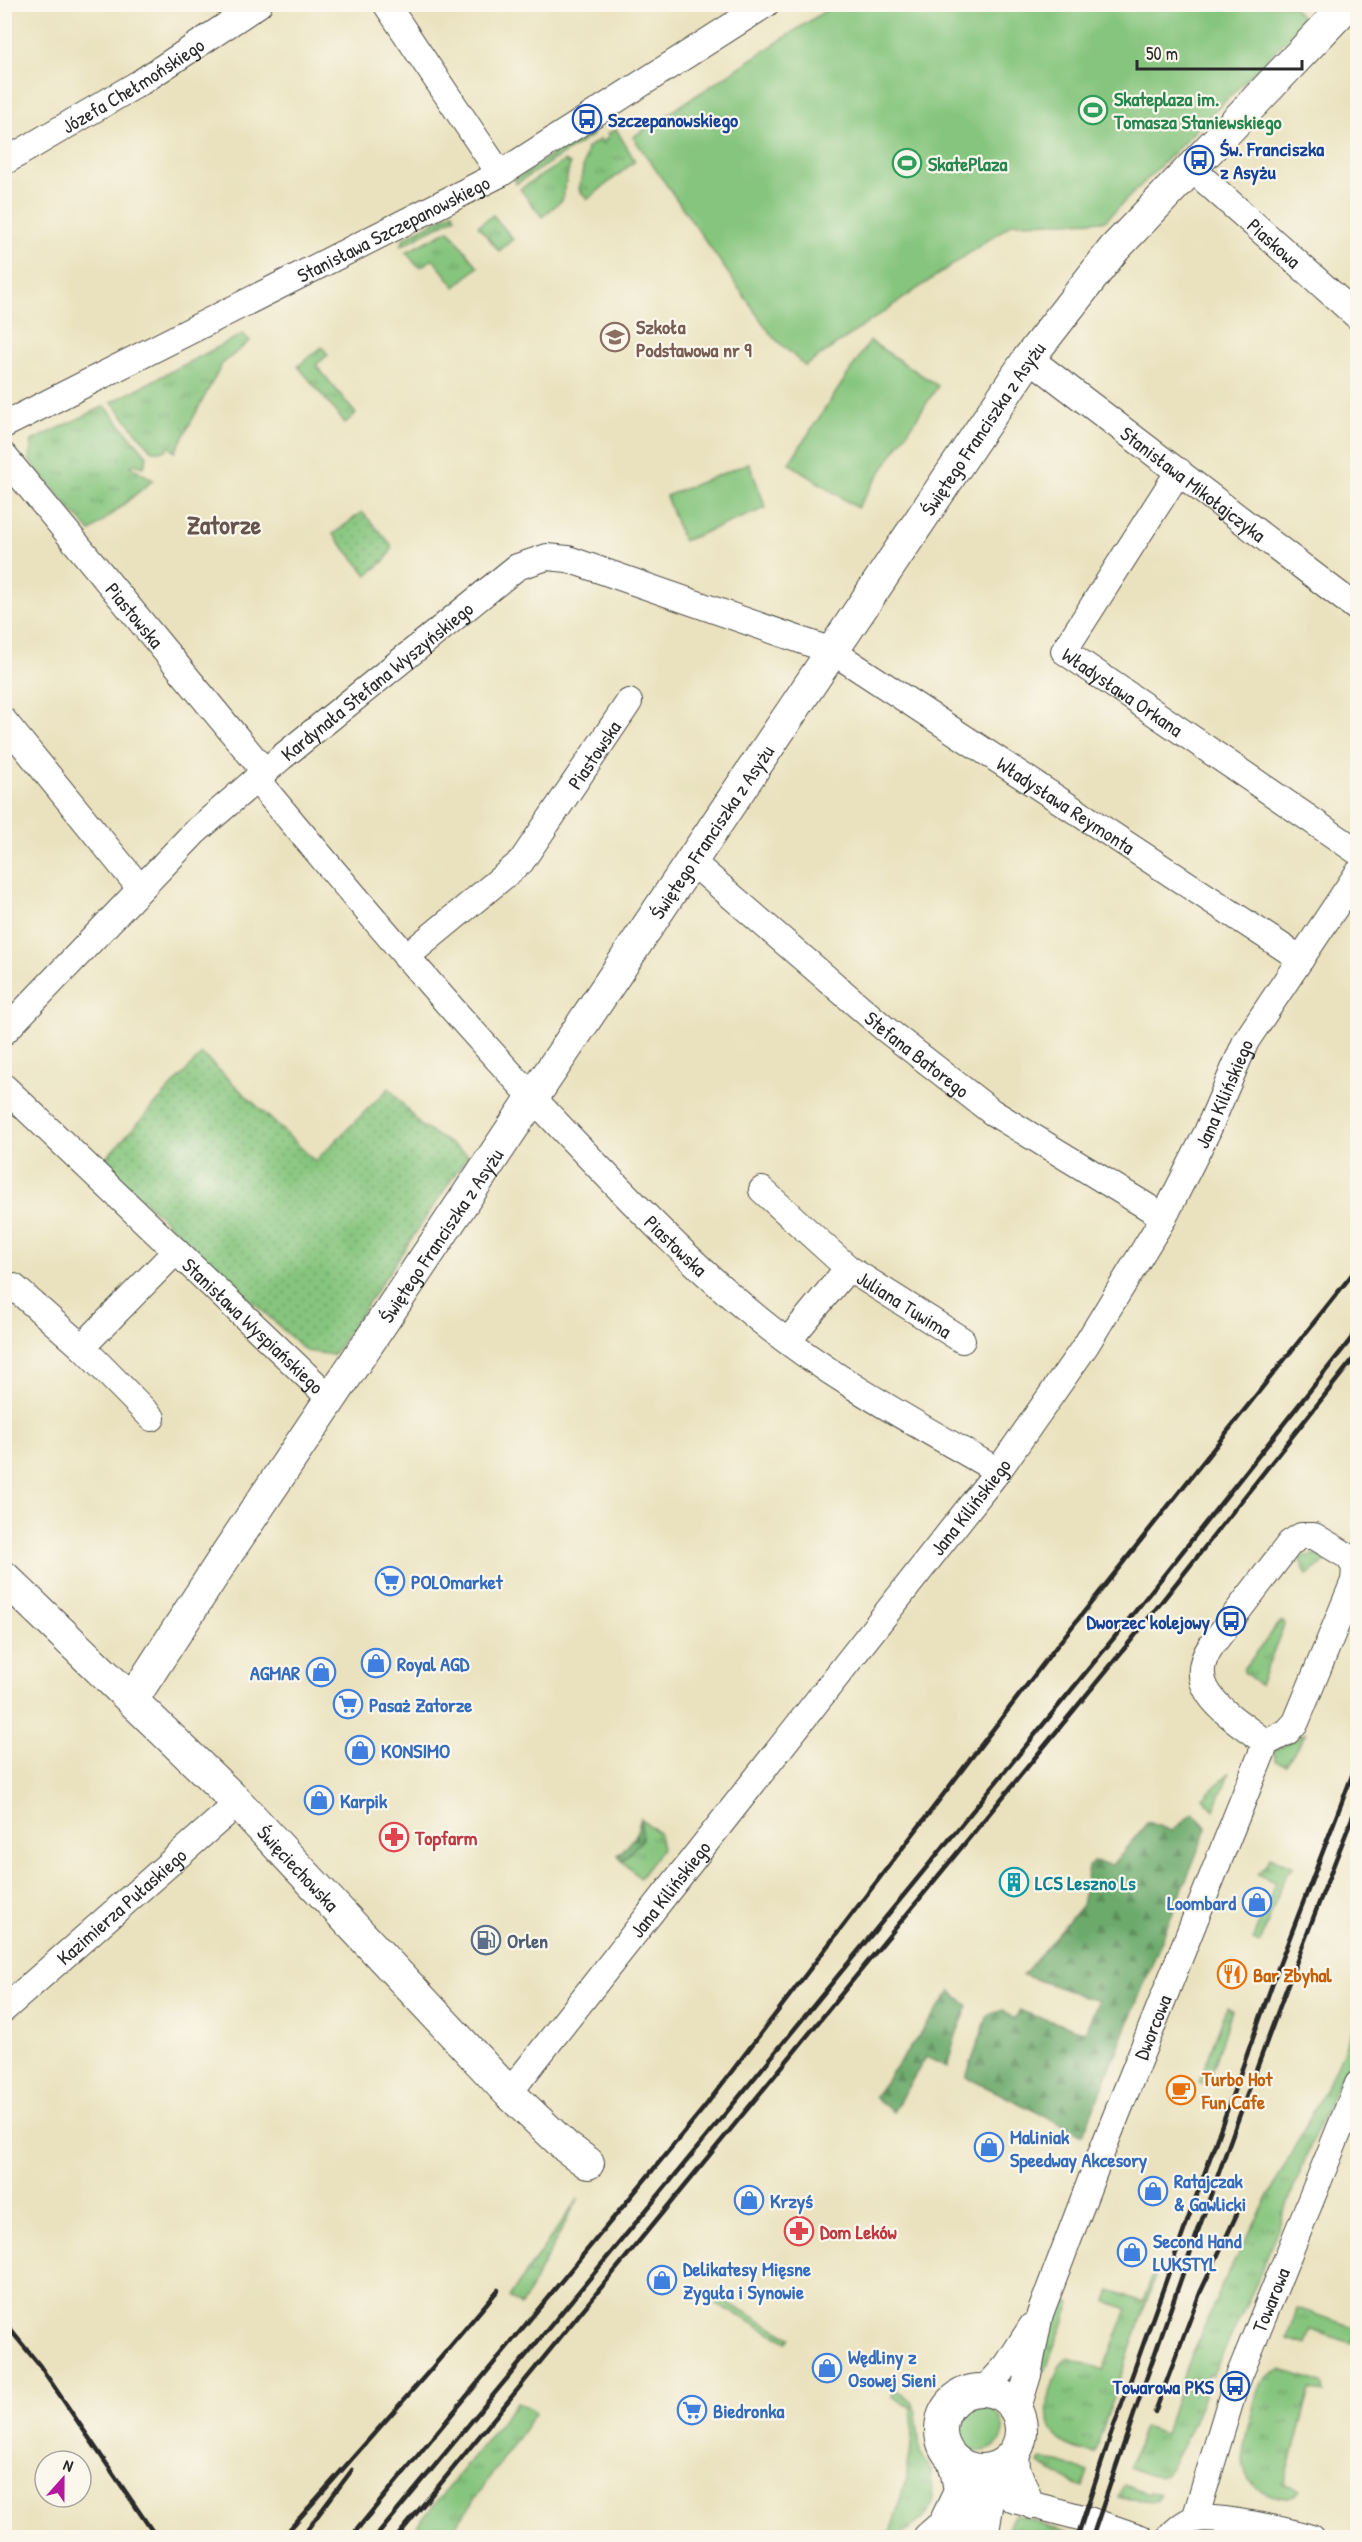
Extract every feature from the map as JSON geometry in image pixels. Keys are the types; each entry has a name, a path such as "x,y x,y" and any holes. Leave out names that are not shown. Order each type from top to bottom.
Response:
{"street":[{"name":"Józefa Chełmońskiego","path":"4,162 141,82 259,4"},
{"path":"386,4 500,174"},
{"name":"Stanisława Szczepanowskiego","path":"4,425 500,174 766,4"},
{"name":"Świętego Franciszka z Asyżu","path":"132,1700 331,1399 1029,358 1114,249 1349,8"},
{"name":"Piaskowa","path":"1191,168 1358,318"},
{"name":"Stanisława Mikołajczyka","path":"1029,358 1358,609"},
{"name":"Piastowska","path":"4,456 406,957 533,1098 686,1257 757,1318 837,1378 998,1471"},
{"name":"Władysława Orkana","path":"1179,471 1064,651 1358,852"},
{"name":"Kardynała Stefana Wyszyńskiego","path":"4,1032 194,833 261,775 517,567 547,557 568,559 832,651"},
{"name":"Władysława Reymonta","path":"832,651 1301,959"},
{"name":"Piastowska","path":"406,957 521,862 629,702"},
{"path":"4,721 140,888"},
{"name":"Stefana Batorego","path":"692,862 884,1028 992,1112 1164,1217"},
{"name":"Jana Kilińskiego","path":"509,2093 998,1471 1086,1345 1164,1217 1207,1132 1246,1041 1358,873"},
{"name":"Stanisława Wyspiańskiego","path":"4,1087 331,1399"},
{"name":"Juliana Tuwima","path":"762,1190 848,1268 962,1340"},
{"name":"Stanisława Wyspiańskiego","path":"82,1347 176,1251"},
{"name":"Juliana Tuwima","path":"788,1341 848,1268"},
{"path":"14,1287 82,1347 152,1418"},
{"path":"1314,1536 1349,1557 1355,1568 1355,1575 1296,1722 1287,1732 1266,1743 1213,1700 1205,1690 1202,1667 1211,1646 1290,1543 1295,1538 1314,1536"},
{"name":"Święciechowska","path":"4,1577 238,1803 509,2093 566,2147 588,2163"},
{"name":"Dworcowa","path":"1017,2411 1028,2375 1040,2314 1102,2152 1266,1743"},
{"name":"Kazimierza Pułaskiego","path":"4,2009 238,1803"},
{"name":"Towarowa","path":"1195,2519 1235,2386 1358,2084"},
{"name":"Dworcowa","path":"984,2390 1007,2365 1040,2314"},
{"path":"982,2538 1004,2460 1020,2440 1021,2427 1017,2411 1010,2402 996,2393 984,2390 969,2391 961,2395 943,2413 941,2436 945,2449 953,2459 971,2470 1004,2460"},
{"path":"953,2459 959,2477 961,2521 958,2538"},
{"path":"1004,2460 1000,2484 1014,2500 1083,2518 1141,2538"},
{"path":"929,2538 944,2525 959,2493"},
{"path":"1169,2538 1180,2526 1195,2519 1215,2520 1311,2538"}],"green space":[{"name":"SkatePlaza","path":"834,5 1292,5 1305,21 1105,221 1013,223 805,366 772,336 633,137"},
{"path":"616,129 635,161 588,199 579,190 587,148 600,139 602,142 609,137 607,134"},
{"path":"590,130 593,135 516,184 514,179"},
{"path":"564,161 570,164 562,200 542,217 520,189"},
{"path":"453,212 456,217 401,246 404,238"},
{"path":"493,215 513,239 499,251 478,226"},
{"path":"449,230 478,267 455,287 433,259 421,267 416,265 406,252"},
{"path":"243,334 250,341 222,364 175,452 170,447 164,451 152,451 112,402"},
{"path":"870,341 938,386 857,508 789,463"},
{"path":"322,347 328,355 316,365 356,414 345,423 298,366"},
{"path":"105,406 147,456 144,467 134,464 131,466 153,480 90,532 29,460 32,441"},
{"path":"749,463 766,508 683,541 666,496"},
{"path":"362,512 391,544 387,558 367,575 333,534"},
{"path":"202,1054 315,1161 389,1088 421,1126 468,1155 333,1355 306,1351 102,1162"},
{"path":"1314,1554 1327,1560 1307,1575 1299,1558"},
{"path":"1283,1621 1284,1625 1260,1685 1244,1672 1244,1669"},
{"path":"1306,1733 1286,1765 1275,1761 1274,1751"},
{"path":"1230,1772 1214,1810 1203,1798"},
{"path":"1193,1813 1207,1828 1083,2135 966,2077 988,2015 1003,2010 1014,2019 1020,2011 1085,2032 1098,2001 1023,1975 1082,1905 1089,1867 1093,1862 1112,1865 1148,1822 1172,1831"},
{"path":"641,1818 659,1834 662,1849 640,1878 622,1861 637,1842 642,1824"},
{"path":"641,1818 642,1840 622,1861 618,1855 635,1837"},
{"path":"1270,1857 1293,1867 1285,1876 1260,1943 1253,1940 1276,1883 1257,1874 1267,1865"},
{"path":"951,1991 968,2006 956,2035 947,2067 926,2057 893,2112 874,2097"},
{"path":"1227,2007 1232,2010 1208,2086 1199,2082"},
{"path":"1357,2021 1357,2041 1316,2132 1256,2284 1212,2376 1208,2374 1204,2384 1208,2386 1180,2450 1167,2472 1161,2476 1149,2475 1130,2467 1144,2427 1165,2434 1184,2374 1223,2283 1333,2074"},
{"path":"578,2199 521,2306 509,2297"},
{"path":"1153,2273 1156,2274 1094,2454 1073,2448 1053,2432 1048,2416 1051,2389 1059,2368 1069,2358 1103,2370 1127,2309 1106,2301 1110,2290 1143,2302"},
{"path":"707,2291 790,2337 787,2342 704,2297"},
{"path":"1060,2298 1071,2303 1045,2371 1037,2370"},
{"path":"1297,2308 1357,2328 1357,2338 1354,2337 1351,2343 1311,2330 1306,2345 1288,2339"},
{"path":"1282,2370 1323,2385 1324,2394 1310,2390 1284,2485 1300,2490 1294,2496 1286,2498 1261,2491 1246,2474 1243,2463 1245,2438 1259,2388 1267,2377"},
{"path":"895,2389 911,2402 916,2412 920,2452 931,2471 933,2502 924,2518 898,2537 874,2537 890,2533 904,2487 910,2455 911,2408 892,2396"},
{"path":"517,2402 536,2412 448,2537 408,2537"},
{"path":"981,2407 996,2414 1003,2429 996,2444 981,2451 966,2444 959,2429 966,2414"},
{"path":"1041,2460 1059,2462 1088,2472 1083,2487 1039,2464"},
{"path":"1124,2485 1148,2494 1149,2492 1160,2495 1156,2501 1119,2498"},
{"path":"1015,2514 1068,2533 1067,2537 1002,2537"}],"railway":[{"path":"350,2538 703,2109 1056,1647 1358,1267"},
{"path":"375,2538 1122,1628 1358,1330"},
{"path":"396,2538 1133,1638 1358,1353"},
{"path":"1077,2538 1109,2440 1278,1968 1358,1760"},
{"path":"1092,2538 1220,2169 1358,1803"},
{"path":"1155,2412 1200,2293 1243,2201"},
{"path":"282,2538 498,2290"},
{"path":"4,2322 40,2366 157,2538"},
{"path":"301,2538 352,2470"}],"place":[{"name":"Skateplaza im. Tomasza Staniewskiego","path":"1093,110"},
{"name":"Szczepanowskiego","path":"587,119"},
{"name":"Św. Franciszka z Asyżu","path":"1199,160"},
{"name":"SkatePlaza","path":"907,163"},
{"name":"Szkoła Podstawowa nr 9","path":"615,337"},
{"name":"POLOmarket","path":"390,1581"},
{"name":"Dworzec kolejowy","path":"1231,1621"},
{"name":"Royal AGD","path":"376,1663"},
{"name":"AGMAR","path":"321,1672"},
{"name":"Pasaż Zatorze","path":"348,1704"},
{"name":"KONSIMO","path":"360,1750"},
{"name":"Karpik","path":"319,1800"},
{"name":"Topfarm","path":"394,1837"},
{"name":"LCS Leszno Ls","path":"1014,1882"},
{"name":"Loombard","path":"1257,1902"},
{"name":"Orlen","path":"486,1940"},
{"name":"Bar Zbyhal","path":"1232,1974"},
{"name":"Turbo Hot Fun Cafe","path":"1181,2090"},
{"name":"Maliniak Speedway Akcesory","path":"989,2147"},
{"name":"Ratajczak & Gawlicki","path":"1153,2191"},
{"name":"Krzyś","path":"749,2200"},
{"name":"Dom Leków","path":"799,2231"},
{"name":"Second Hand LUKSTYL","path":"1132,2252"},
{"name":"Delikatesy Mięsne Zyguła i Synowie","path":"662,2280"},
{"name":"Wędliny z Osowej Sieni","path":"827,2368"},
{"name":"Towarowa PKS","path":"1235,2386"},
{"name":"Biedronka","path":"692,2410"}],"district":[{"name":"Zatorze","path":"224,524"}]}
